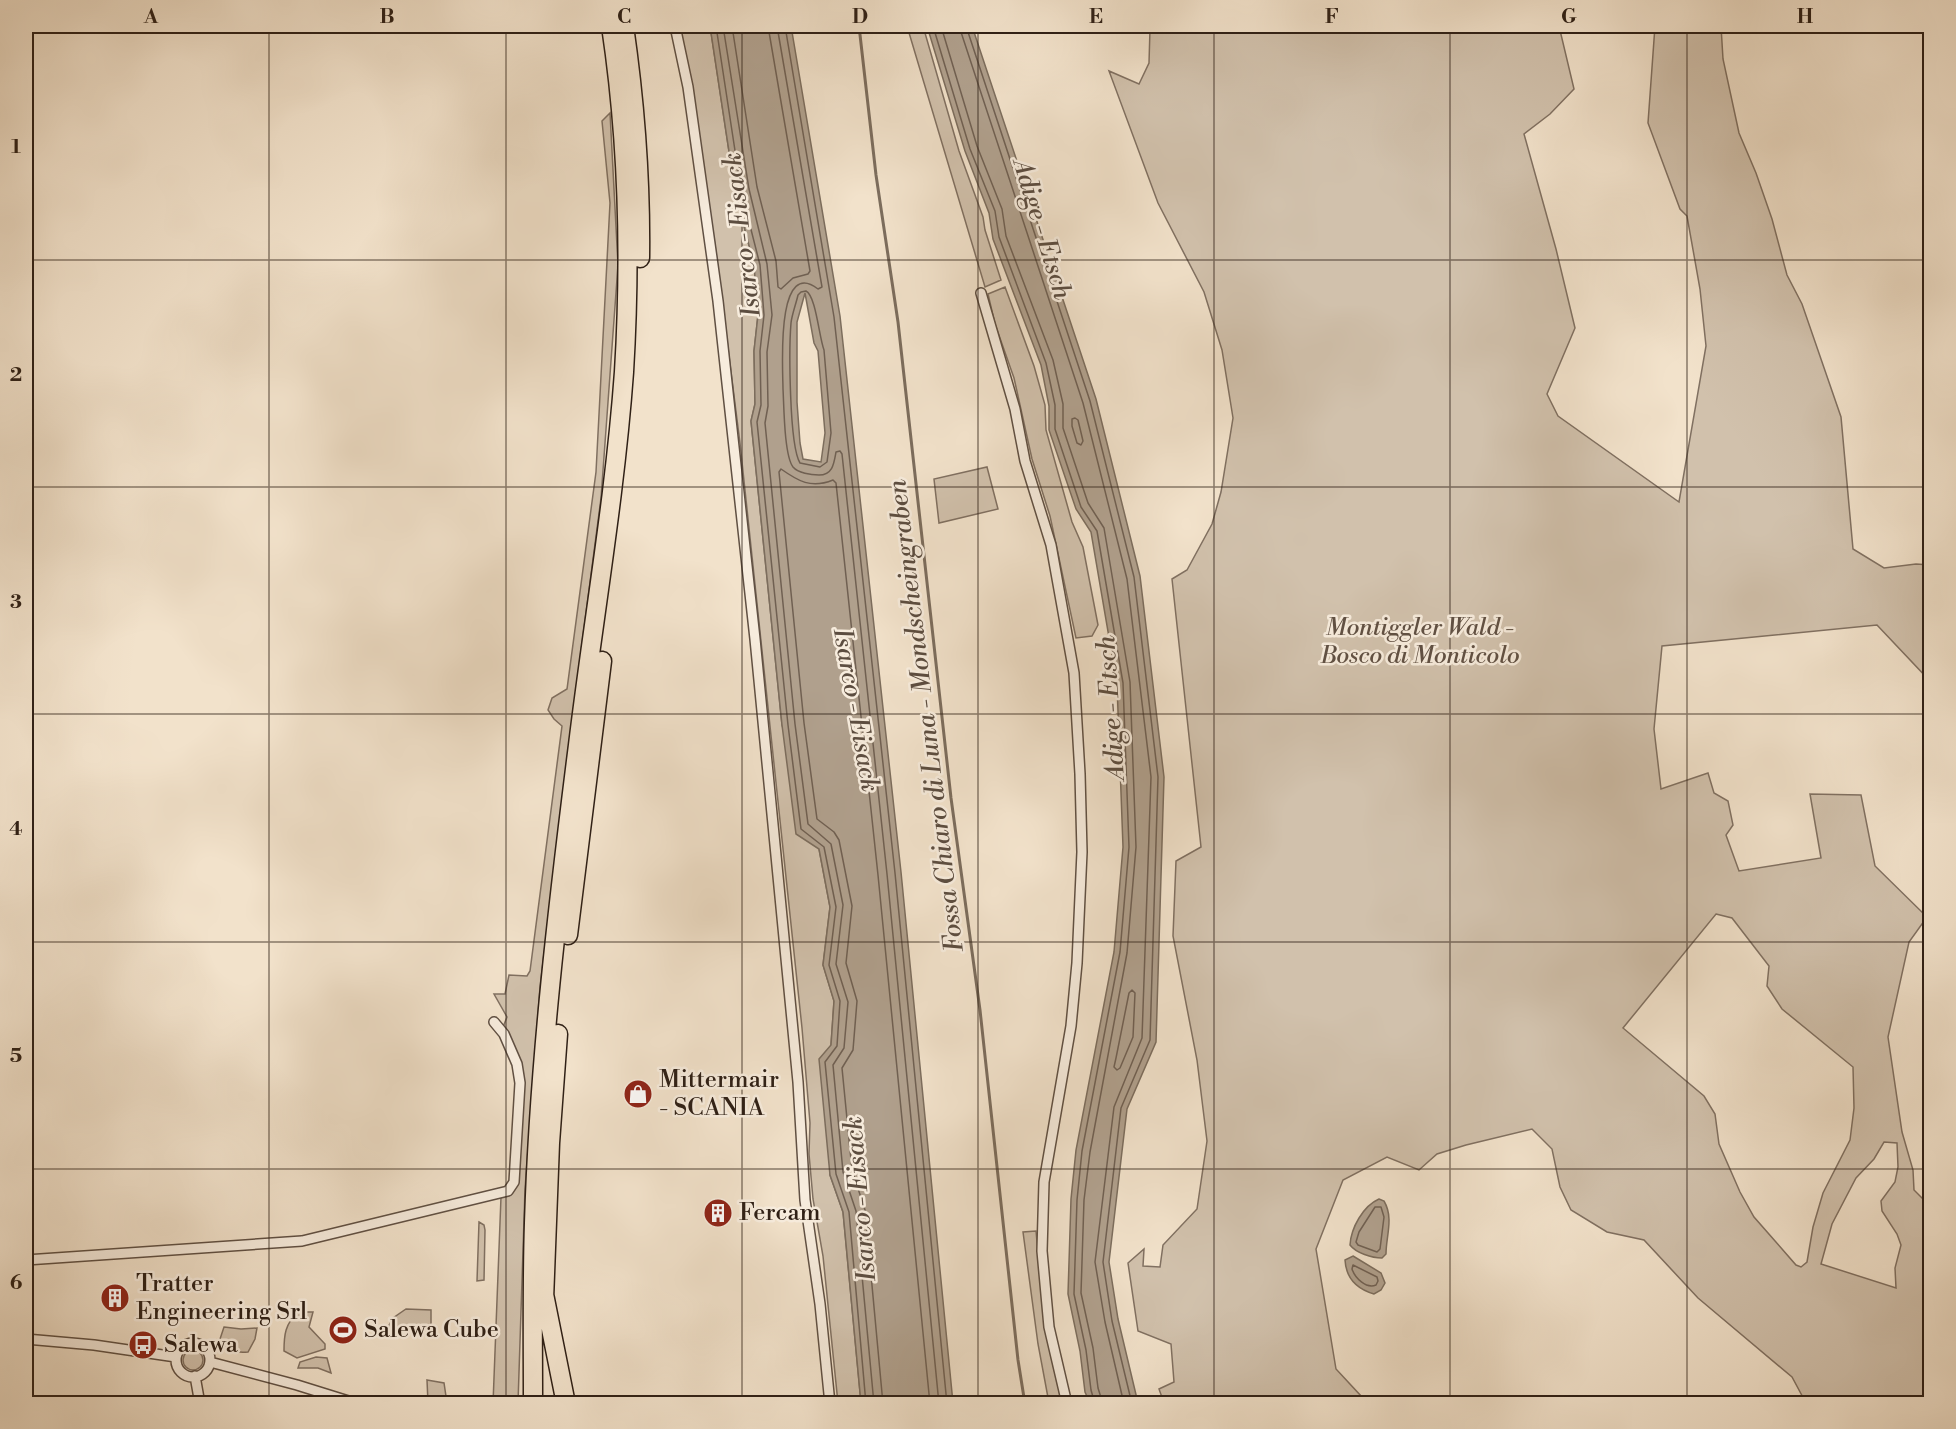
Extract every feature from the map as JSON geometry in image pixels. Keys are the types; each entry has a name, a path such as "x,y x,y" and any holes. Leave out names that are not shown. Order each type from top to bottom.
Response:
{"highway":[{"path":"533,1404 534,1220 546,1024 578,742 609,514 624,374 628,226 622,122 611,26"},
{"path":"545,1404 544,1294 550,1143 560,1012 636,375 640,294 639,187 636,120 624,26"},
{"path":"544,1294 566,1404"}],"street":[{"path":"675,26 688,87 718,301 755,639 798,1082 805,1200 820,1305 830,1404"},
{"path":"981,293 1015,409 1025,461 1051,545 1074,674 1082,852 1077,963 1071,1026 1044,1182 1042,1251 1049,1327 1067,1404"},
{"path":"26,1260 302,1241 508,1191 514,1182 520,1083 504,1034 494,1022"},
{"path":"26,1339 94,1345 176,1357"},
{"path":"196,1343 203,1346 209,1354 210,1362 203,1373 188,1376 176,1364 176,1357 183,1346 196,1343"},
{"path":"210,1362 358,1404"},
{"path":"195,1376 200,1404"}],"green space":[{"path":"678,26 710,26 735,191 754,265 758,315 754,351 755,404 751,421 782,725 819,849 830,907 823,965 834,1001 831,1045 830,1175 843,1212 861,1403 838,1403 823,1256 813,1199 809,1154 810,1123 802,1028 740,443 715,245"},
{"path":"907,26 923,26 959,151 983,217 1001,280 985,287"},
{"name":"Montiggler Wald - Bosco di Monticolo","path":"1145,26 1559,26 1574,89 1550,114 1524,134 1575,328 1547,394 1558,416 1679,502 1706,346 1700,289 1687,216 1680,209 1648,123 1655,26 1721,26 1723,59 1739,133 1772,219 1787,275 1802,304 1841,417 1853,549 1884,568 1916,564 1930,565 1930,681 1877,625 1662,646 1654,729 1661,789 1708,773 1714,793 1728,801 1733,825 1726,835 1739,871 1821,858 1810,794 1861,795 1875,866 1927,917 1909,942 1888,1037 1902,1132 1913,1170 1914,1190 1930,1206 1930,1403 1806,1403 1792,1377 1698,1298 1644,1240 1607,1232 1571,1210 1560,1187 1552,1149 1532,1129 1437,1154 1419,1170 1387,1157 1343,1180 1316,1249 1336,1369 1361,1396 1363,1403 1164,1403 1159,1389 1174,1382 1171,1344 1138,1331 1128,1263 1144,1249 1143,1266 1160,1267 1163,1245 1197,1209 1207,1141 1197,1060 1173,936 1176,861 1201,847 1172,579 1187,570 1212,524 1221,492 1233,418 1222,350 1204,292 1158,203 1109,71 1139,84 1149,63 1150,29","holes":["1716,914 1732,918 1769,966 1767,986 1782,1009 1853,1067 1854,1108 1850,1140 1823,1193 1813,1227 1807,1262 1801,1267 1796,1265 1754,1217 1740,1192 1719,1144 1715,1114 1704,1096 1623,1028","1884,1142 1897,1143 1898,1167 1895,1182 1881,1201 1882,1211 1897,1234 1901,1245 1895,1268 1896,1288 1821,1264 1832,1224 1856,1178 1874,1159"]},
{"path":"610,113 618,265 601,498 540,987 525,1189 518,1403 493,1404 501,1197 510,1194 524,1080 503,1027 507,1017 494,994 505,994 509,975 527,976 530,971 562,726 548,710 552,698 567,689 596,472 610,203 602,121"},
{"path":"1005,287 1034,366 1045,405 1046,430 1072,522 1083,547 1098,625 1092,636 1076,638 1050,516 1032,459 1014,378 995,324 988,294"},
{"path":"987,467 998,509 939,523 934,479"},
{"path":"479,1222 484,1225 485,1230 484,1280 477,1281"},
{"path":"1036,1231 1045,1330 1062,1403 1049,1403 1038,1344 1023,1232"},
{"path":"406,1309 431,1310 431,1331 388,1327 393,1318"},
{"path":"298,1312 313,1312 309,1327 325,1344 325,1349 297,1358 284,1351 284,1345 288,1325"},
{"path":"224,1327 257,1328 255,1339 248,1352 232,1351 219,1342"},
{"path":"189,1350 197,1350 203,1356 203,1364 197,1370 189,1370 183,1364 183,1356"},
{"path":"316,1357 327,1358 331,1373 318,1368 298,1368 300,1362"},
{"path":"427,1380 444,1383 447,1403 428,1403"}],"water":[{"name":"Isarco - Eisack","path":"710,26 791,26 840,316 901,872 953,1403 861,1403 843,1212 830,1175 819,1059 831,1045 834,1001 823,965 830,907 819,849 796,834 782,725 751,421 755,404 754,351 758,315 754,265 735,191","holes":["805,293 814,343 818,351 825,433 821,462 803,459 800,443 797,402 797,322"]},
{"path":"927,26 972,26 1096,399 1140,576 1164,777 1156,1042 1127,1109 1109,1262 1118,1319 1138,1403 1090,1403 1085,1392 1080,1351 1068,1294 1071,1199 1076,1150 1114,952 1123,847 1117,684 1091,532 1076,509 1049,430 1049,406 1041,365 993,239 989,213 965,151"},
{"path":"1379,1199 1384,1201 1389,1214 1386,1254 1382,1258 1364,1254 1350,1245 1359,1218 1373,1202"},
{"path":"1353,1256 1381,1273 1385,1283 1381,1290 1374,1294 1362,1289 1350,1278 1345,1260"}],"waterway":[{"name":"Fossa Chiaro di Luna - Mondscheingraben","path":"859,26 876,175 898,322 951,798 980,1010 1018,1360 1025,1404"}],"place":[{"name":"Mittermair - SCANIA","path":"638,1094"},
{"name":"Fercam","path":"718,1213"},
{"name":"Tratter Engineering Srl","path":"115,1298"},
{"name":"Salewa Cube","path":"343,1330"},
{"name":"Salewa","path":"143,1345"}],"water label":[{"name":"Adige - Etsch","path":"1042,229"},
{"name":"Adige - Etsch","path":"1111,708"}]}
